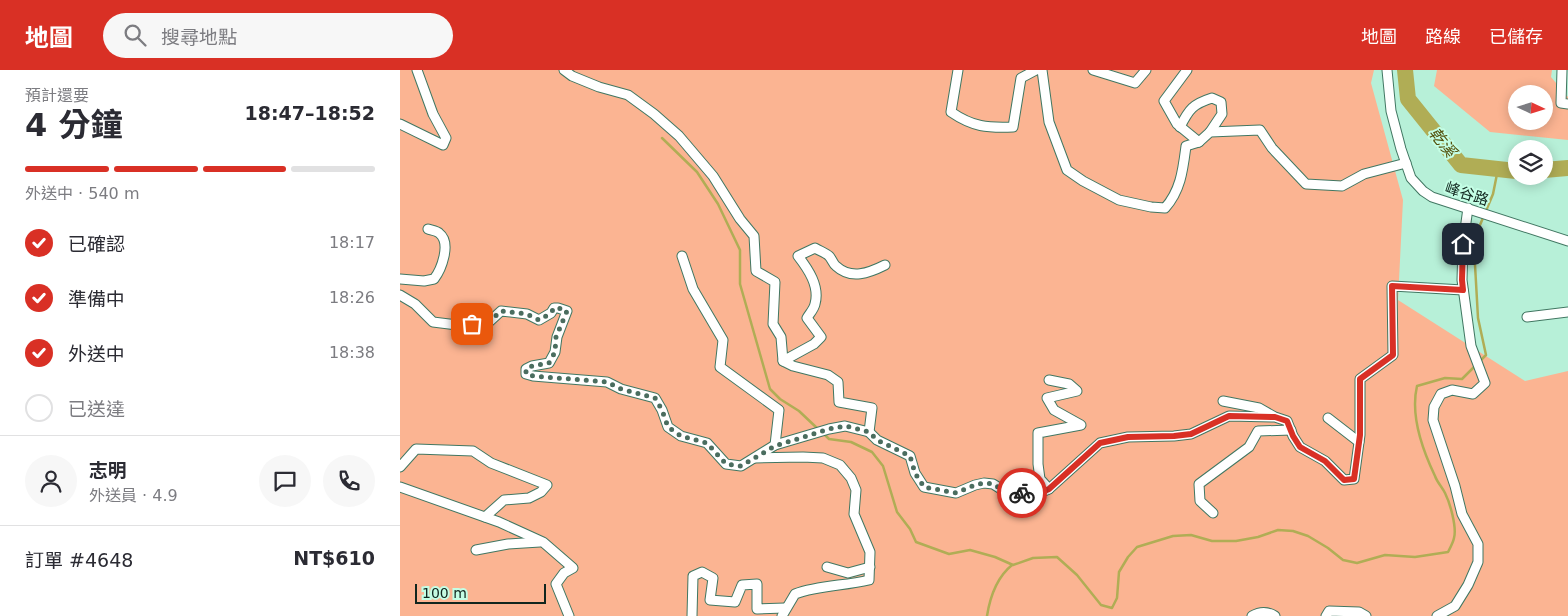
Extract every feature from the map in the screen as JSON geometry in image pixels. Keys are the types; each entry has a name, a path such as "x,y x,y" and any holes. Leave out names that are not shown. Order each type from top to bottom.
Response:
{"street":[{"path":"400,124 443,145 446,138 433,114 417,70"},
{"path":"564,70 572,76 599,87 628,95 654,114 686,143 713,176 740,219 754,236 756,270 775,282 773,324 781,337 783,361"},
{"path":"958,70 952,112 964,121 989,128 1013,127 1021,78 1036,70"},
{"path":"1042,70 1049,122 1067,170 1083,181 1119,200 1151,208 1166,208 1175,197 1183,172 1186,146 1199,142 1210,132 1222,114 1221,102 1212,98 1198,102 1188,111 1180,127"},
{"path":"1093,70 1135,83 1146,70"},
{"path":"1187,70 1164,101 1177,124 1199,142"},
{"name":"峰谷路","path":"1387,70 1391,111 1406,164 1412,178 1423,190 1432,197 1568,241"},
{"path":"1562,70 1561,102 1568,104"},
{"path":"1210,132 1260,130 1272,148 1306,184 1342,186 1364,174 1406,164"},
{"path":"1436,616 1455,606 1468,585 1478,562 1478,544 1462,514 1455,486 1433,420 1434,407 1441,394 1452,390 1472,394 1485,383 1471,346 1462,280 1463,244 1468,208"},
{"path":"400,279 424,281 434,279 440,271 444,258 445,241 440,234 428,229"},
{"path":"783,361 814,344 821,336 807,318 815,305 816,295 811,272 798,256 815,248 828,255 835,266 846,273 859,274 885,265"},
{"path":"682,256 693,289 723,340 720,367 779,410 775,446"},
{"path":"1223,401 1258,408 1287,421 1300,447 1325,461 1344,480 1354,479 1359,442 1360,379 1393,355 1392,286 1463,290"},
{"path":"400,295 415,304 433,322 457,325 488,323 501,311 527,314 539,320 551,313 554,308 567,311 556,337 555,352 549,363 532,366 526,369 526,374 607,382 621,389 655,398 668,427 681,436 707,443 726,464 741,466 775,446 846,426 869,432 877,440 910,456 915,473 924,487 956,493 984,483 993,484 1001,489 1035,495 1049,489 1100,443 1128,437 1191,434 1229,416 1275,417"},
{"path":"1526,317 1568,312"},
{"path":"783,361 793,366 828,375 838,382 839,402 872,408 869,432"},
{"path":"1049,380 1069,384 1076,391 1047,398 1054,410 1081,425 1038,433 1040,479 1049,489"},
{"path":"1328,418 1359,442"},
{"path":"1213,513 1200,501 1200,484 1249,447 1258,431 1291,430"},
{"path":"400,467 416,449 472,451 491,463 548,485 541,492 529,498 504,500 485,517"},
{"path":"692,616 694,576 702,572 713,578 710,600 735,602 742,585 757,584 757,609 784,612 795,594 810,588 851,584 869,580 870,552 854,514 856,490 851,478 840,465 823,458 752,458"},
{"path":"400,487 485,517 543,542 573,568 564,573 556,584 569,616"},
{"path":"476,550 508,544 543,542"},
{"path":"827,567 848,573 870,567"},
{"path":"1326,616 1329,611 1359,612 1366,616"},
{"path":"1252,616 1258,613 1275,616"}],"shaded area":[{"path":"400,70 1374,70 1371,83 1403,200 1398,300 1525,381 1568,371 1568,616 400,616"},
{"path":"1437,70 1552,70 1551,77 1568,97 1568,140 1490,132 1434,86"}],"waterway":[{"name":"乾溪","path":"1405,70 1408,99 1461,165 1508,170"},
{"path":"662,138 697,172 718,204 740,250 740,284 770,389 780,399 799,411 818,429"},
{"name":"乾溪","path":"1553,169 1568,168"},
{"path":"1479,362 1486,355 1478,318 1474,247 1480,225 1493,194 1498,169"},
{"path":"824,434 829,439 851,442 872,452 883,466 897,512 910,529 916,542 949,554 970,550 995,557 1013,565 1033,558 1057,557 1077,575 1101,605 1112,608 1117,598 1119,572 1128,557 1137,547 1173,536 1191,535 1212,541 1236,541 1258,537 1278,530 1293,531 1308,536 1343,560 1357,563 1385,555 1415,557 1448,552 1453,542 1455,528 1447,497 1436,478 1422,444 1416,421 1415,397 1417,386 1445,378 1462,379 1475,366"},
{"path":"987,616 995,588 1006,570 1012,565"}],"way so far":[{"path":"472,324 488,323 501,311 527,314 539,320 551,313 554,308 567,311 556,337 555,352 549,363 532,366 526,369 526,374 607,382 621,389 655,398 668,427 681,436 707,443 726,464 741,466 775,446 829,429 846,426 869,432 877,440 910,456 915,473 924,487 956,493 984,483 1022,493"}],"route":[{"path":"1022,493 1035,495 1049,489 1100,443 1128,437 1191,434 1229,416 1275,417 1287,421 1300,447 1325,461 1344,480 1354,479 1360,435 1360,379 1393,355 1392,286 1463,290 1463,244"}]}
